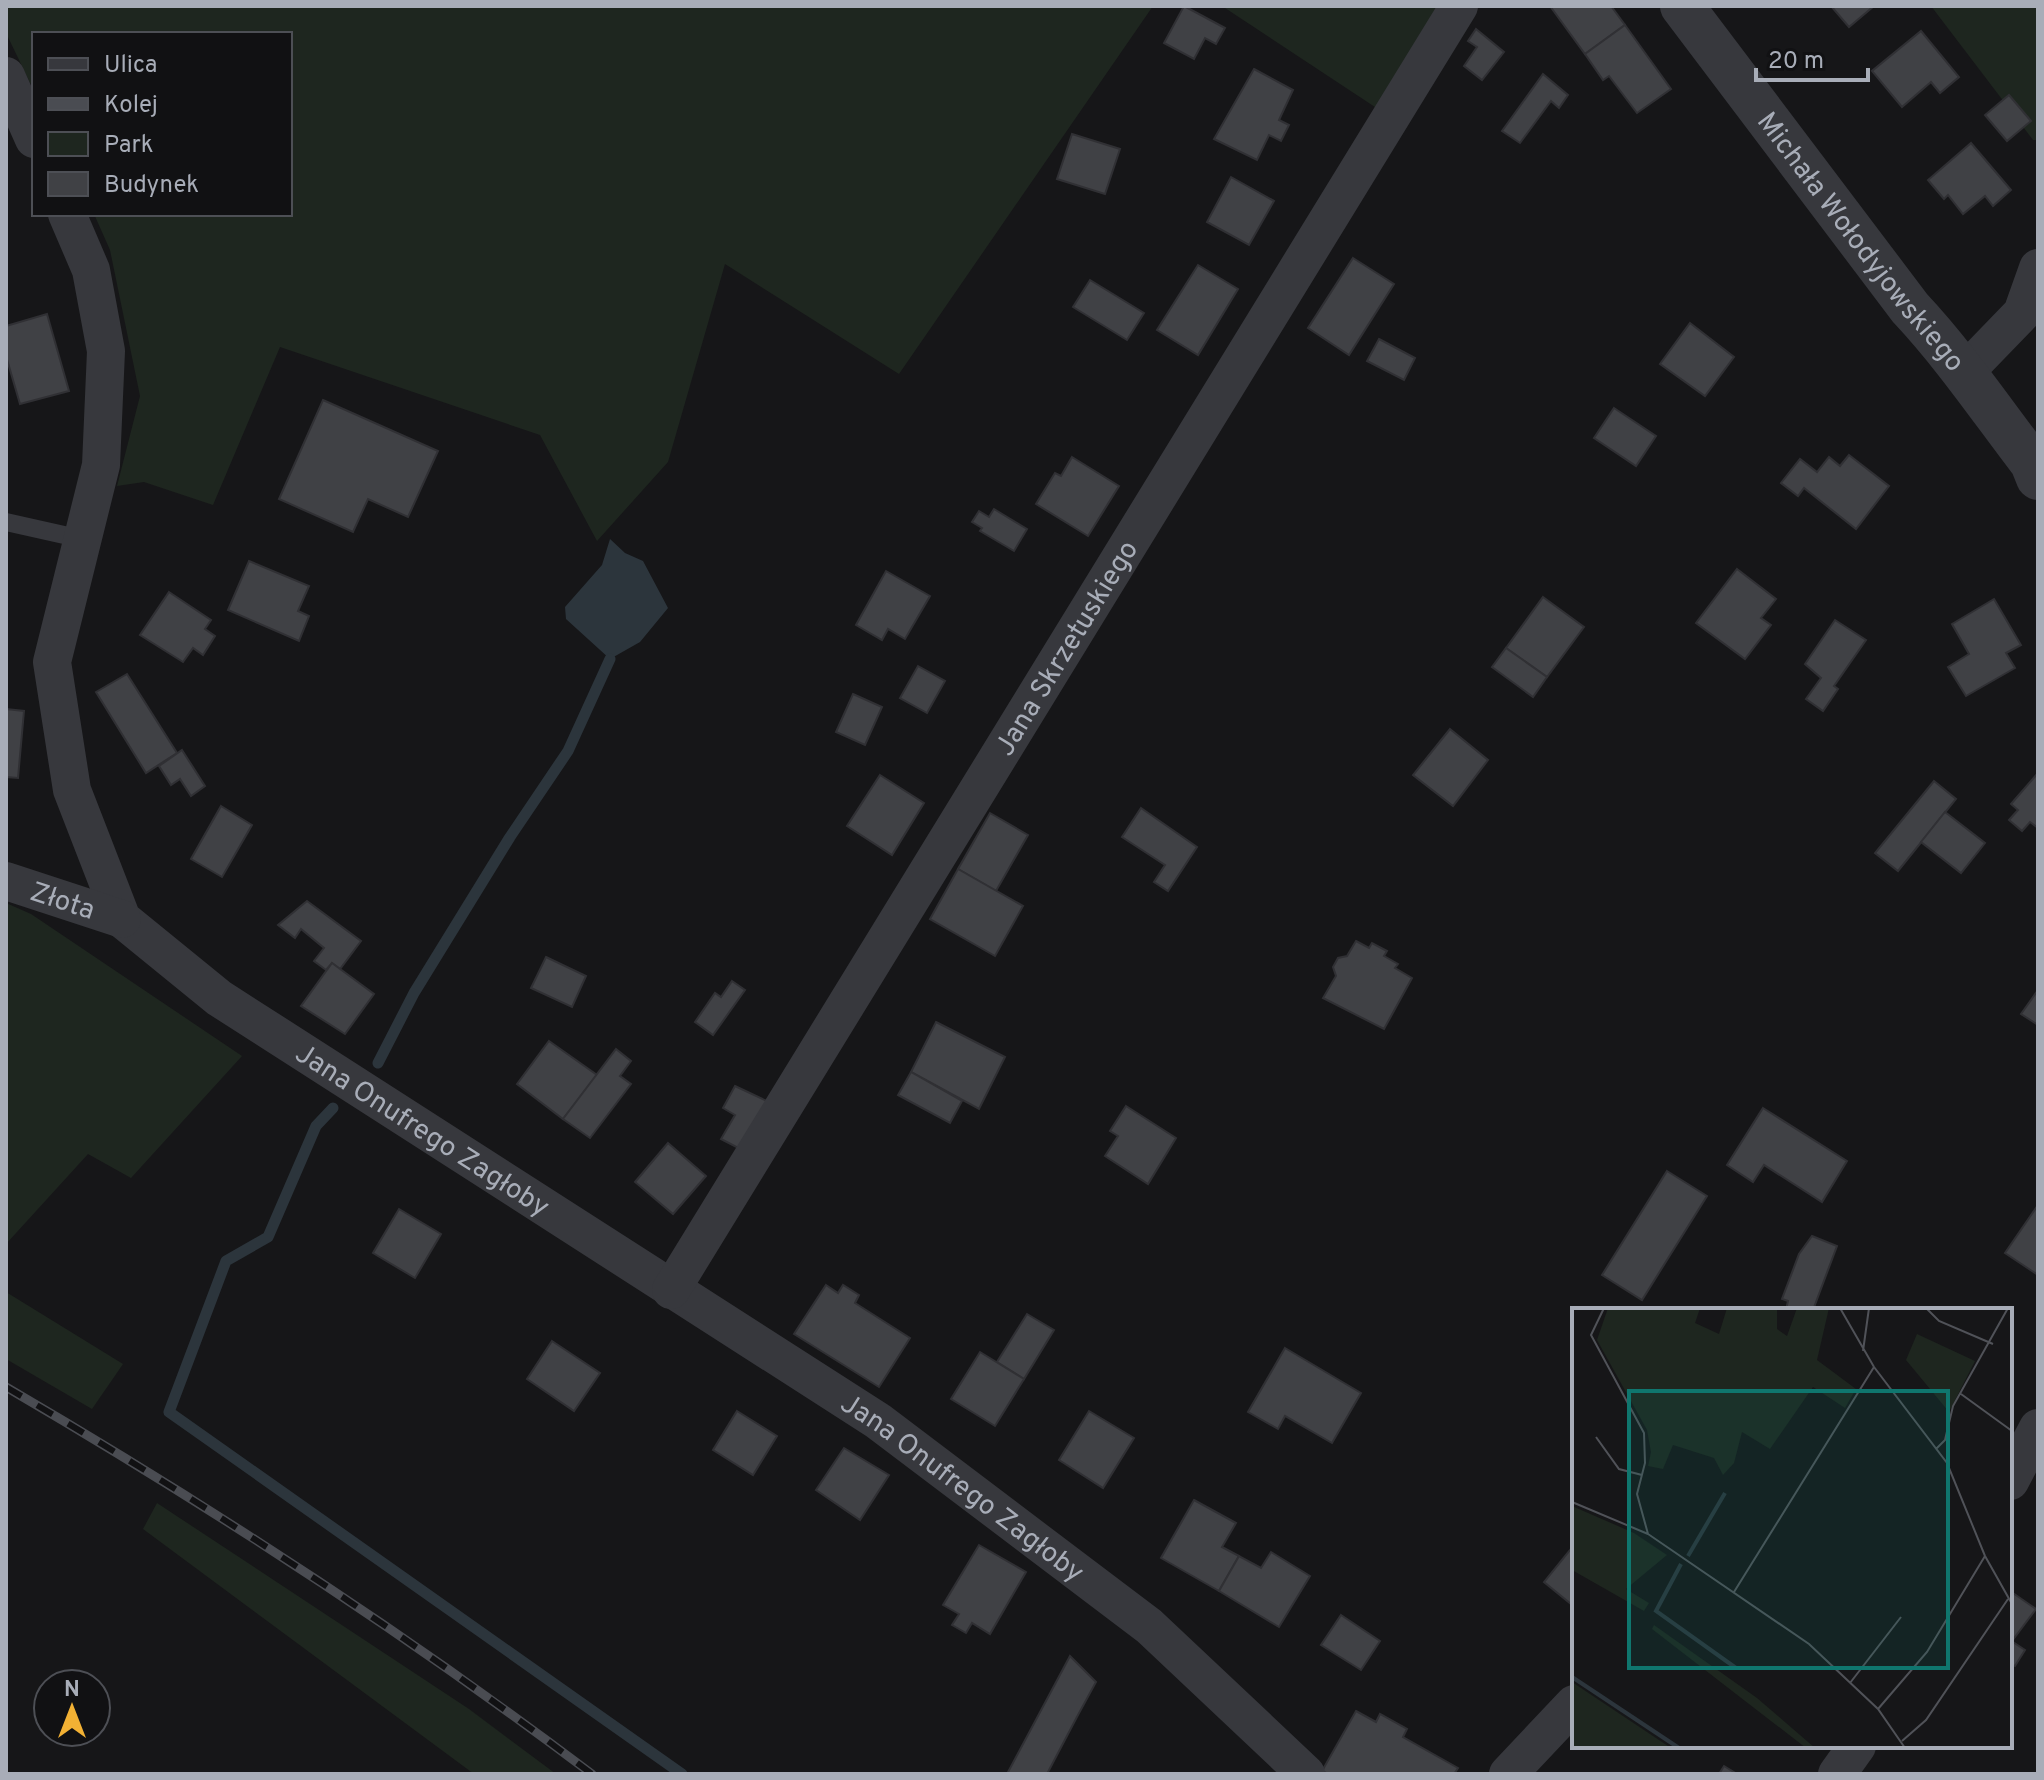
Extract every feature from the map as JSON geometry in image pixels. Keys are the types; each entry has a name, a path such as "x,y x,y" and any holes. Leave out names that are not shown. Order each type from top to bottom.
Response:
{"street":[{"name":"Jana Skrzetuskiego","path":"671,1290 1459,6"},
{"name":"Michała Wołodyjowskiego","path":"1682,6 1910,308 1946,347 1963,374 2032,463 2038,478"},
{"path":"6,76 32,134"},
{"name":"Jana Onufrego Zagłoby","path":"68,216 91,270 106,351 101,465 52,662 72,790 122,919 219,998 878,1421 1149,1626 1306,1774"},
{"path":"1963,374 2022,313 2038,268"},
{"name":"Złota","path":"6,881 122,919"},
{"path":"2012,1477 2038,1428"},
{"path":"1508,1774 1572,1706"},
{"path":"1837,1774 1856,1748"}],"lane":[{"path":"6,522 82,539"}],"green space":[{"path":"6,6 1153,6 899,374 725,264 668,462 597,541 540,435 280,347 213,505 144,482 117,486 140,396 110,250 95,216 292,216 292,32 32,32 32,87 6,33"},
{"path":"1222,6 1444,6 1381,111"},
{"path":"1931,6 2038,6 2038,140 2033,140"},
{"path":"6,903 31,914 242,1056 131,1178 88,1154 6,1244"},
{"path":"6,1292 123,1364 92,1409 6,1359"},
{"path":"157,1503 469,1709 556,1774 474,1774 143,1529"}],"shaded area":[{"path":"610,539 625,553 643,561 668,608 640,642 610,659 566,619 565,607 602,565"}],"building":[{"path":"1184,6 1225,28 1216,44 1205,38 1194,59 1164,43"},
{"path":"1550,6 1611,6 1625,25 1585,54"},
{"path":"1831,6 1874,6 1849,27"},
{"path":"1625,25 1671,89 1637,113 1609,76 1603,80 1585,54"},
{"path":"1476,29 1504,52 1482,80 1464,66 1477,47 1468,41"},
{"path":"1921,31 1959,77 1940,93 1931,82 1902,107 1872,71"},
{"path":"1254,69 1293,90 1279,120 1289,125 1281,141 1269,135 1257,160 1214,139"},
{"path":"1543,74 1568,95 1559,108 1551,101 1520,143 1502,131"},
{"path":"2009,95 2031,121 2007,141 1985,115"},
{"path":"1072,134 1120,149 1105,194 1057,179"},
{"path":"1971,143 2011,190 1993,206 1985,196 1963,214 1948,195 1944,199 1928,180"},
{"path":"1231,177 1274,201 1249,245 1207,222"},
{"path":"1353,258 1394,284 1349,355 1308,328"},
{"path":"1198,265 1238,289 1198,355 1157,330"},
{"path":"1090,280 1144,313 1127,340 1073,307"},
{"path":"47,314 69,391 20,404 6,356 6,326"},
{"path":"1690,323 1734,357 1705,396 1660,364"},
{"path":"1379,339 1415,358 1404,380 1367,361"},
{"path":"323,400 438,451 408,517 368,499 353,532 279,499"},
{"path":"1614,408 1656,436 1636,466 1594,438"},
{"path":"1849,455 1889,486 1856,529 1804,488 1798,496 1781,483 1800,459 1817,472 1829,457 1840,466"},
{"path":"1072,457 1119,486 1088,536 1036,504 1055,473 1061,476"},
{"path":"994,509 1027,529 1014,551 980,531 982,528 972,522 979,511 989,517"},
{"path":"249,561 309,586 298,611 309,616 299,641 228,610"},
{"path":"1737,569 1776,599 1761,618 1771,625 1745,659 1696,623"},
{"path":"886,571 930,596 905,639 888,629 882,640 856,625"},
{"path":"169,592 211,620 205,629 215,636 203,655 193,648 183,662 140,635"},
{"path":"1543,597 1584,627 1547,677 1506,648"},
{"path":"1994,599 2021,645 2006,653 2015,668 1966,696 1948,667 1969,654 1952,624"},
{"path":"1835,620 1866,640 1834,686 1838,689 1823,711 1806,699 1821,678 1805,664"},
{"path":"1506,648 1547,677 1533,697 1492,667"},
{"path":"918,666 945,681 927,713 900,698"},
{"path":"127,674 177,753 146,773 96,692"},
{"path":"853,694 882,707 865,745 836,732"},
{"path":"6,709 24,711 18,778 6,777"},
{"path":"1450,729 1488,760 1453,806 1413,775"},
{"path":"182,750 205,786 191,796 180,779 171,785 159,766"},
{"path":"2038,773 2038,828 2030,822 2022,831 2009,820 2018,810 2011,804"},
{"path":"880,775 924,803 892,855 847,826"},
{"path":"1934,781 1956,799 1898,871 1875,853"},
{"path":"221,806 252,825 222,877 191,859"},
{"path":"1141,808 1197,847 1168,891 1154,882 1165,865 1122,837"},
{"path":"1945,812 1985,843 1961,873 1921,842"},
{"path":"990,813 1028,835 996,891 958,869"},
{"path":"958,869 1023,906 995,956 930,919"},
{"path":"307,901 361,941 340,969 332,963 326,970 314,961 324,948 301,929 295,938 278,925"},
{"path":"1356,941 1369,948 1372,943 1387,951 1384,956 1398,964 1395,968 1412,978 1384,1029 1323,998 1336,976 1333,967 1338,958 1347,956"},
{"path":"546,957 586,976 572,1007 531,988"},
{"path":"332,963 374,994 345,1034 301,1006"},
{"path":"732,981 745,990 713,1035 695,1022 715,993 721,997"},
{"path":"2038,990 2038,1025 2021,1014"},
{"path":"936,1022 1005,1057 979,1109 911,1072"},
{"path":"549,1041 597,1075 563,1119 517,1084"},
{"path":"616,1049 631,1061 620,1076 631,1084 590,1138 563,1119"},
{"path":"911,1072 962,1101 950,1123 898,1095"},
{"path":"735,1086 771,1103 744,1151 721,1139 735,1115 723,1108"},
{"path":"1126,1106 1176,1138 1148,1184 1105,1156 1118,1136 1110,1131"},
{"path":"1763,1108 1847,1161 1822,1202 1764,1165 1753,1182 1727,1165"},
{"path":"668,1143 706,1176 673,1214 635,1182"},
{"path":"1667,1171 1707,1196 1642,1300 1602,1275"},
{"path":"2038,1205 2038,1275 2005,1253"},
{"path":"399,1209 441,1234 415,1278 373,1253"},
{"path":"1812,1236 1837,1246 1814,1308 1786,1308 1788,1301 1782,1299 1799,1254"},
{"path":"826,1285 838,1293 843,1285 859,1295 855,1303 910,1338 879,1387 794,1334"},
{"path":"1027,1314 1054,1330 1024,1379 997,1362"},
{"path":"552,1341 600,1373 574,1411 527,1379"},
{"path":"1285,1348 1361,1393 1332,1443 1285,1416 1278,1429 1248,1412"},
{"path":"980,1352 1024,1379 995,1426 951,1399"},
{"path":"737,1411 777,1436 753,1475 713,1450"},
{"path":"1089,1411 1134,1438 1103,1488 1059,1460"},
{"path":"844,1448 889,1475 860,1520 816,1490"},
{"path":"1194,1500 1236,1523 1222,1547 1239,1556 1219,1591 1161,1558"},
{"path":"979,1545 1026,1572 990,1634 972,1623 966,1633 952,1625 959,1614 943,1605"},
{"path":"1572,1547 1571,1604 1544,1582"},
{"path":"1271,1552 1310,1576 1279,1627 1219,1591 1239,1556 1261,1568"},
{"path":"2012,1592 2036,1609 2012,1641"},
{"path":"1341,1615 1380,1641 1361,1670 1321,1645"},
{"path":"2012,1641 2025,1650 2015,1666 2012,1664"},
{"path":"1070,1656 1096,1682 1047,1774 1007,1774"},
{"path":"1356,1711 1376,1722 1380,1714 1407,1729 1403,1737 1458,1768 1454,1774 1328,1774 1322,1771"},
{"path":"1724,1766 1737,1774 1719,1774"}],"waterway":[{"path":"378,1063 414,993 510,837 568,751 610,659"},
{"path":"333,1108 316,1126 268,1237 226,1261 169,1412 682,1774"}],"railway":[{"path":"6,1387 305,1572 450,1671 592,1774"}]}
